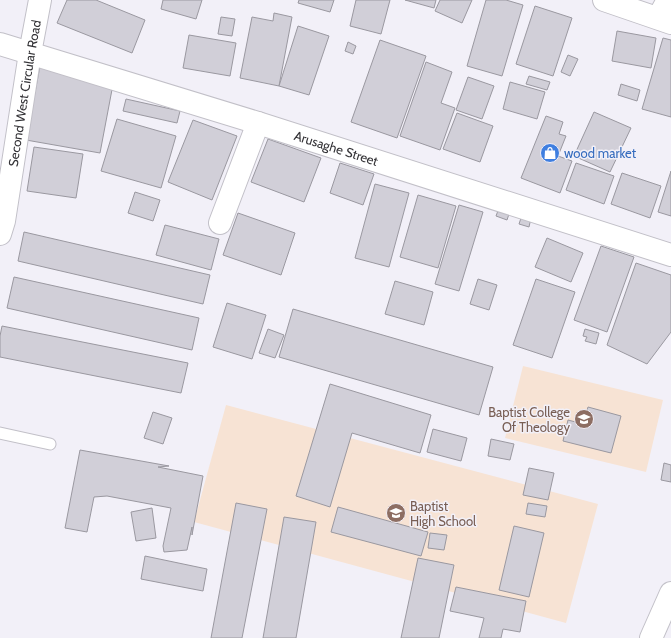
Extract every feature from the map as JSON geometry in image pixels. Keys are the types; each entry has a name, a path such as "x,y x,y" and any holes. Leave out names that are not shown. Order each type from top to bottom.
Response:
{"street":[{"name":"Second West Circular Road","path":"0,234 4,221 30,52 40,0"},
{"path":"604,0 666,13"},
{"name":"Arusaghe Street","path":"0,44 258,123 671,255"},
{"path":"220,223 258,123"},
{"path":"651,638 671,593"}],"lane":[{"path":"0,433 50,444"}],"shaded area":[{"name":"Baptist College Of Theology","path":"523,366 663,400 646,472 505,438"},
{"name":"Baptist High School","path":"226,405 598,504 566,623 194,522"}],"building":[{"path":"67,0 96,0 145,20 132,53 57,23"},
{"path":"163,0 202,0 196,19 161,9"},
{"path":"299,0 334,0 330,12 298,3"},
{"path":"356,0 390,0 381,34 350,26"},
{"path":"405,0 436,0 434,8"},
{"path":"440,0 472,0 462,23 435,11"},
{"path":"486,0 506,0 523,5 502,76 467,66"},
{"path":"535,6 572,18 553,76 516,64"},
{"path":"274,13 292,17 279,86 240,78 252,17 273,21"},
{"path":"221,17 235,19 232,36 218,34"},
{"path":"298,26 329,36 309,95 279,86"},
{"path":"617,31 656,38 651,68 612,61"},
{"path":"189,35 236,43 230,76 183,68"},
{"path":"663,38 671,40 671,117 642,109"},
{"path":"380,40 426,56 397,138 351,122"},
{"path":"348,42 356,46 353,54 345,51"},
{"path":"568,55 578,59 570,76 561,72"},
{"path":"426,62 452,72 441,103 455,108 440,150 400,136"},
{"path":"40,66 114,79 100,153 26,140"},
{"path":"529,76 550,82 547,90 526,84"},
{"path":"468,77 494,86 482,119 456,110"},
{"path":"510,82 545,92 537,119 503,109"},
{"path":"621,84 640,90 637,101 618,95"},
{"path":"126,99 180,111 177,123 123,111"},
{"path":"594,112 631,128 610,172 574,156"},
{"path":"457,113 493,126 480,162 443,149"},
{"path":"546,116 563,122 559,134 566,136 558,156 572,161 560,193 521,178"},
{"path":"117,119 176,136 161,188 101,171"},
{"path":"193,120 237,136 212,200 168,182"},
{"path":"268,139 321,158 304,202 251,182"},
{"path":"34,147 83,154 76,198 27,191"},
{"path":"340,163 374,174 363,205 330,193"},
{"path":"576,163 614,176 604,204 566,190"},
{"path":"671,171 671,216 658,212"},
{"path":"622,173 661,186 650,218 611,204"},
{"path":"375,184 409,193 389,267 355,258"},
{"path":"135,192 160,200 153,221 128,213"},
{"path":"418,195 456,206 438,268 400,257"},
{"path":"459,205 483,212 459,291 435,284"},
{"path":"499,208 510,211 507,220 496,216"},
{"path":"238,213 295,233 281,275 223,255"},
{"path":"522,215 531,218 529,227 519,224"},
{"path":"165,225 219,239 211,270 156,255"},
{"path":"24,232 210,275 203,304 18,261"},
{"path":"547,238 583,253 571,282 535,267"},
{"path":"601,246 634,257 607,332 574,320"},
{"path":"636,263 671,275 671,332 647,364 607,345"},
{"path":"14,277 199,318 192,350 7,308"},
{"path":"478,279 497,285 489,310 470,304"},
{"path":"536,279 575,292 552,358 513,345"},
{"path":"395,281 433,292 424,325 385,314"},
{"path":"227,303 266,315 252,359 213,347"},
{"path":"293,309 493,367 479,415 279,357"},
{"path":"2,326 188,363 181,393 0,357 0,336"},
{"path":"268,329 284,335 275,358 259,353"},
{"path":"585,329 599,333 596,344 585,341 587,337 583,336"},
{"path":"330,384 431,415 420,453 352,433 330,507 296,496"},
{"path":"588,407 621,416 611,453 563,441 568,420 583,424"},
{"path":"153,412 172,418 163,444 144,438"},
{"path":"433,429 467,438 461,461 427,452"},
{"path":"491,439 514,444 510,460 488,456"},
{"path":"80,450 169,466 158,467 203,476 192,535 192,527 187,550 164,552 163,546 171,508 107,496 94,497 87,532 65,528"},
{"path":"664,463 671,465 671,482 661,480"},
{"path":"529,468 554,473 548,500 523,495"},
{"path":"236,503 267,509 242,638 211,638"},
{"path":"528,503 547,506 545,517 526,514"},
{"path":"338,507 428,532 421,556 331,532"},
{"path":"152,508 156,538 136,541 131,512"},
{"path":"284,517 316,522 296,638 263,638"},
{"path":"514,526 544,533 529,597 499,590"},
{"path":"430,533 447,535 444,550 428,548"},
{"path":"145,556 207,569 203,591 141,579"},
{"path":"418,558 454,565 439,638 401,638"},
{"path":"456,587 526,601 520,632 503,629 501,638 479,638 484,618 450,611"}],"place":[{"name":"wood market","path":"550,153"},
{"name":"Baptist College Of Theology","path":"584,419"},
{"name":"Baptist High School","path":"396,513"}]}
